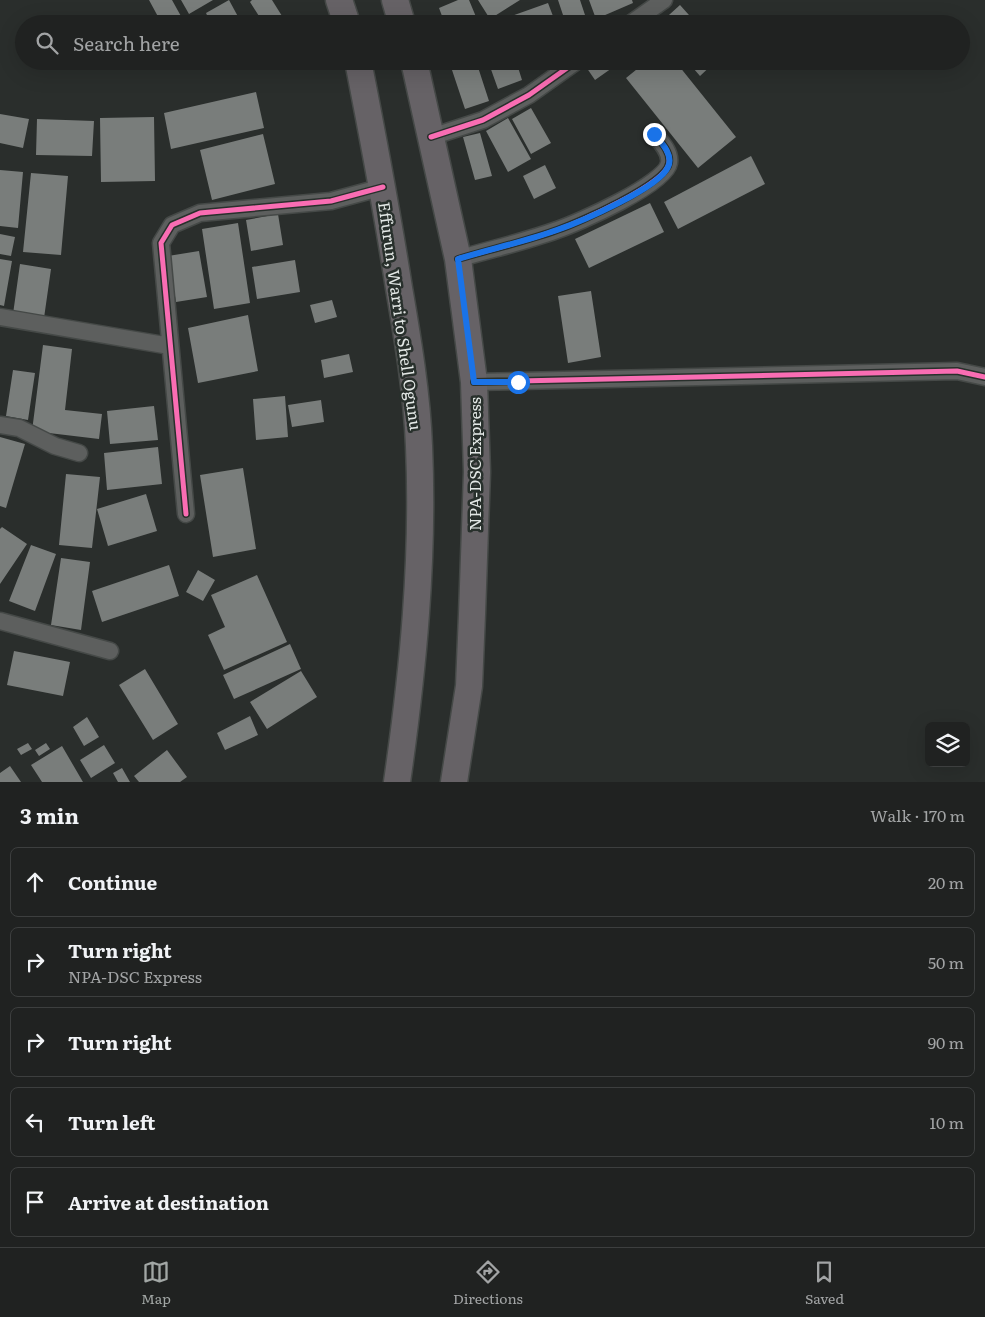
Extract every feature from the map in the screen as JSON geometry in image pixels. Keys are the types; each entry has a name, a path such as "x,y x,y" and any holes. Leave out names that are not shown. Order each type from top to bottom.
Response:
{"main road":[{"path":"339,0 343,15"},
{"path":"395,0 399,15"},
{"name":"Effurun, Warri to Shell Ogunu","path":"360,70 383,187 407,335 419,445 418,574 410,693 397,782"},
{"name":"NPA-DSC Express","path":"416,70 458,259 474,382 477,472 469,686 454,782"}],"street":[{"path":"643,15 664,0"},
{"path":"431,137 484,120 529,95 564,70"},
{"path":"458,259 558,230 637,194 664,174 669,165 669,155 654,134"},
{"path":"186,514 161,243 172,224 200,213 331,201 383,187"},
{"path":"0,317 170,346"},
{"path":"474,382 957,371 985,377"},
{"path":"0,425 19,428 55,446 79,453"},
{"path":"0,622 110,651"}],"building":[{"path":"149,0 172,0 180,15 157,15"},
{"path":"181,0 213,0 189,14"},
{"path":"229,0 237,15 207,15 206,13"},
{"path":"252,0 272,0 281,15 258,15 250,2"},
{"path":"458,0 469,0 475,15 442,15 439,8"},
{"path":"478,0 520,0 496,15 487,15"},
{"path":"558,0 580,0 585,15 563,15"},
{"path":"589,0 632,0 633,3 605,15 595,15"},
{"path":"548,3 553,15 514,15"},
{"path":"680,5 689,15 669,15"},
{"path":"452,70 479,70 489,101 465,109"},
{"path":"491,70 519,70 522,80 498,89"},
{"path":"588,70 609,70 595,80"},
{"path":"636,70 682,70 736,137 698,168 626,78"},
{"path":"695,70 706,70 700,76"},
{"path":"256,92 264,128 171,149 164,113"},
{"path":"531,108 551,143 531,154 512,119"},
{"path":"0,114 29,119 23,148 0,143"},
{"path":"154,117 155,181 101,182 100,118"},
{"path":"508,118 531,159 508,172 486,131"},
{"path":"37,119 94,121 92,156 36,155"},
{"path":"480,133 492,176 475,180 463,137"},
{"path":"263,134 275,184 212,200 200,150"},
{"path":"751,156 765,184 678,229 664,202"},
{"path":"545,165 556,188 534,199 523,176"},
{"path":"0,170 23,172 18,228 0,226"},
{"path":"31,173 68,176 61,255 23,252"},
{"path":"650,203 664,232 589,268 575,239"},
{"path":"278,214 283,245 251,251 246,220"},
{"path":"238,223 250,303 214,309 202,229"},
{"path":"0,234 15,237 11,256 0,254"},
{"path":"199,251 207,297 176,302 168,256"},
{"path":"0,259 12,261 4,306 0,305"},
{"path":"295,260 300,292 257,299 252,267"},
{"path":"20,264 51,269 44,318 13,314"},
{"path":"591,291 601,357 568,363 558,296"},
{"path":"332,300 337,317 315,323 310,305"},
{"path":"248,315 258,371 198,383 188,328"},
{"path":"43,345 72,349 65,410 102,414 99,439 32,431"},
{"path":"349,354 353,372 324,378 321,360"},
{"path":"13,370 35,373 28,420 6,416"},
{"path":"285,396 288,437 256,440 253,399"},
{"path":"321,400 324,422 292,427 288,405"},
{"path":"154,406 158,440 110,444 107,411"},
{"path":"0,437 25,444 6,508 0,506"},
{"path":"158,447 162,484 107,490 104,453"},
{"path":"243,468 256,549 213,557 200,475"},
{"path":"66,474 100,477 92,548 59,545"},
{"path":"146,494 157,531 108,546 97,509"},
{"path":"2,527 27,544 0,584 0,529"},
{"path":"31,545 56,554 35,611 9,601"},
{"path":"61,558 90,562 81,630 51,625"},
{"path":"169,565 179,596 102,622 92,591"},
{"path":"198,570 215,580 203,601 186,592"},
{"path":"257,575 287,642 224,670 208,635 225,627 211,595"},
{"path":"290,644 301,669 234,699 223,675"},
{"path":"14,651 70,662 63,696 7,685"},
{"path":"145,669 178,724 153,740 119,685"},
{"path":"301,671 317,697 267,729 250,702"},
{"path":"250,716 258,735 225,750 217,733"},
{"path":"87,717 99,737 84,746 73,727"},
{"path":"28,743 32,749 21,755 17,749"},
{"path":"46,743 50,749 39,756 35,750"},
{"path":"104,745 115,763 91,778 80,760"},
{"path":"62,746 83,782 42,782 31,765"},
{"path":"167,750 187,777 180,782 139,782 134,776"},
{"path":"10,766 21,782 0,782 0,773"},
{"path":"122,768 130,782 118,782 113,773"}],"cycle path":[{"path":"431,137 483,120 529,95 564,70"},
{"path":"458,259 557,230 583,220 638,192 664,172 669,163 667,151 654,134"},
{"path":"186,514 161,243 172,225 200,213 331,201 383,187"},
{"path":"474,382 957,371 985,377"}],"route":[{"path":"518,382 474,382 458,259 558,230 637,194 664,174 669,165 669,155 654,134"}]}
